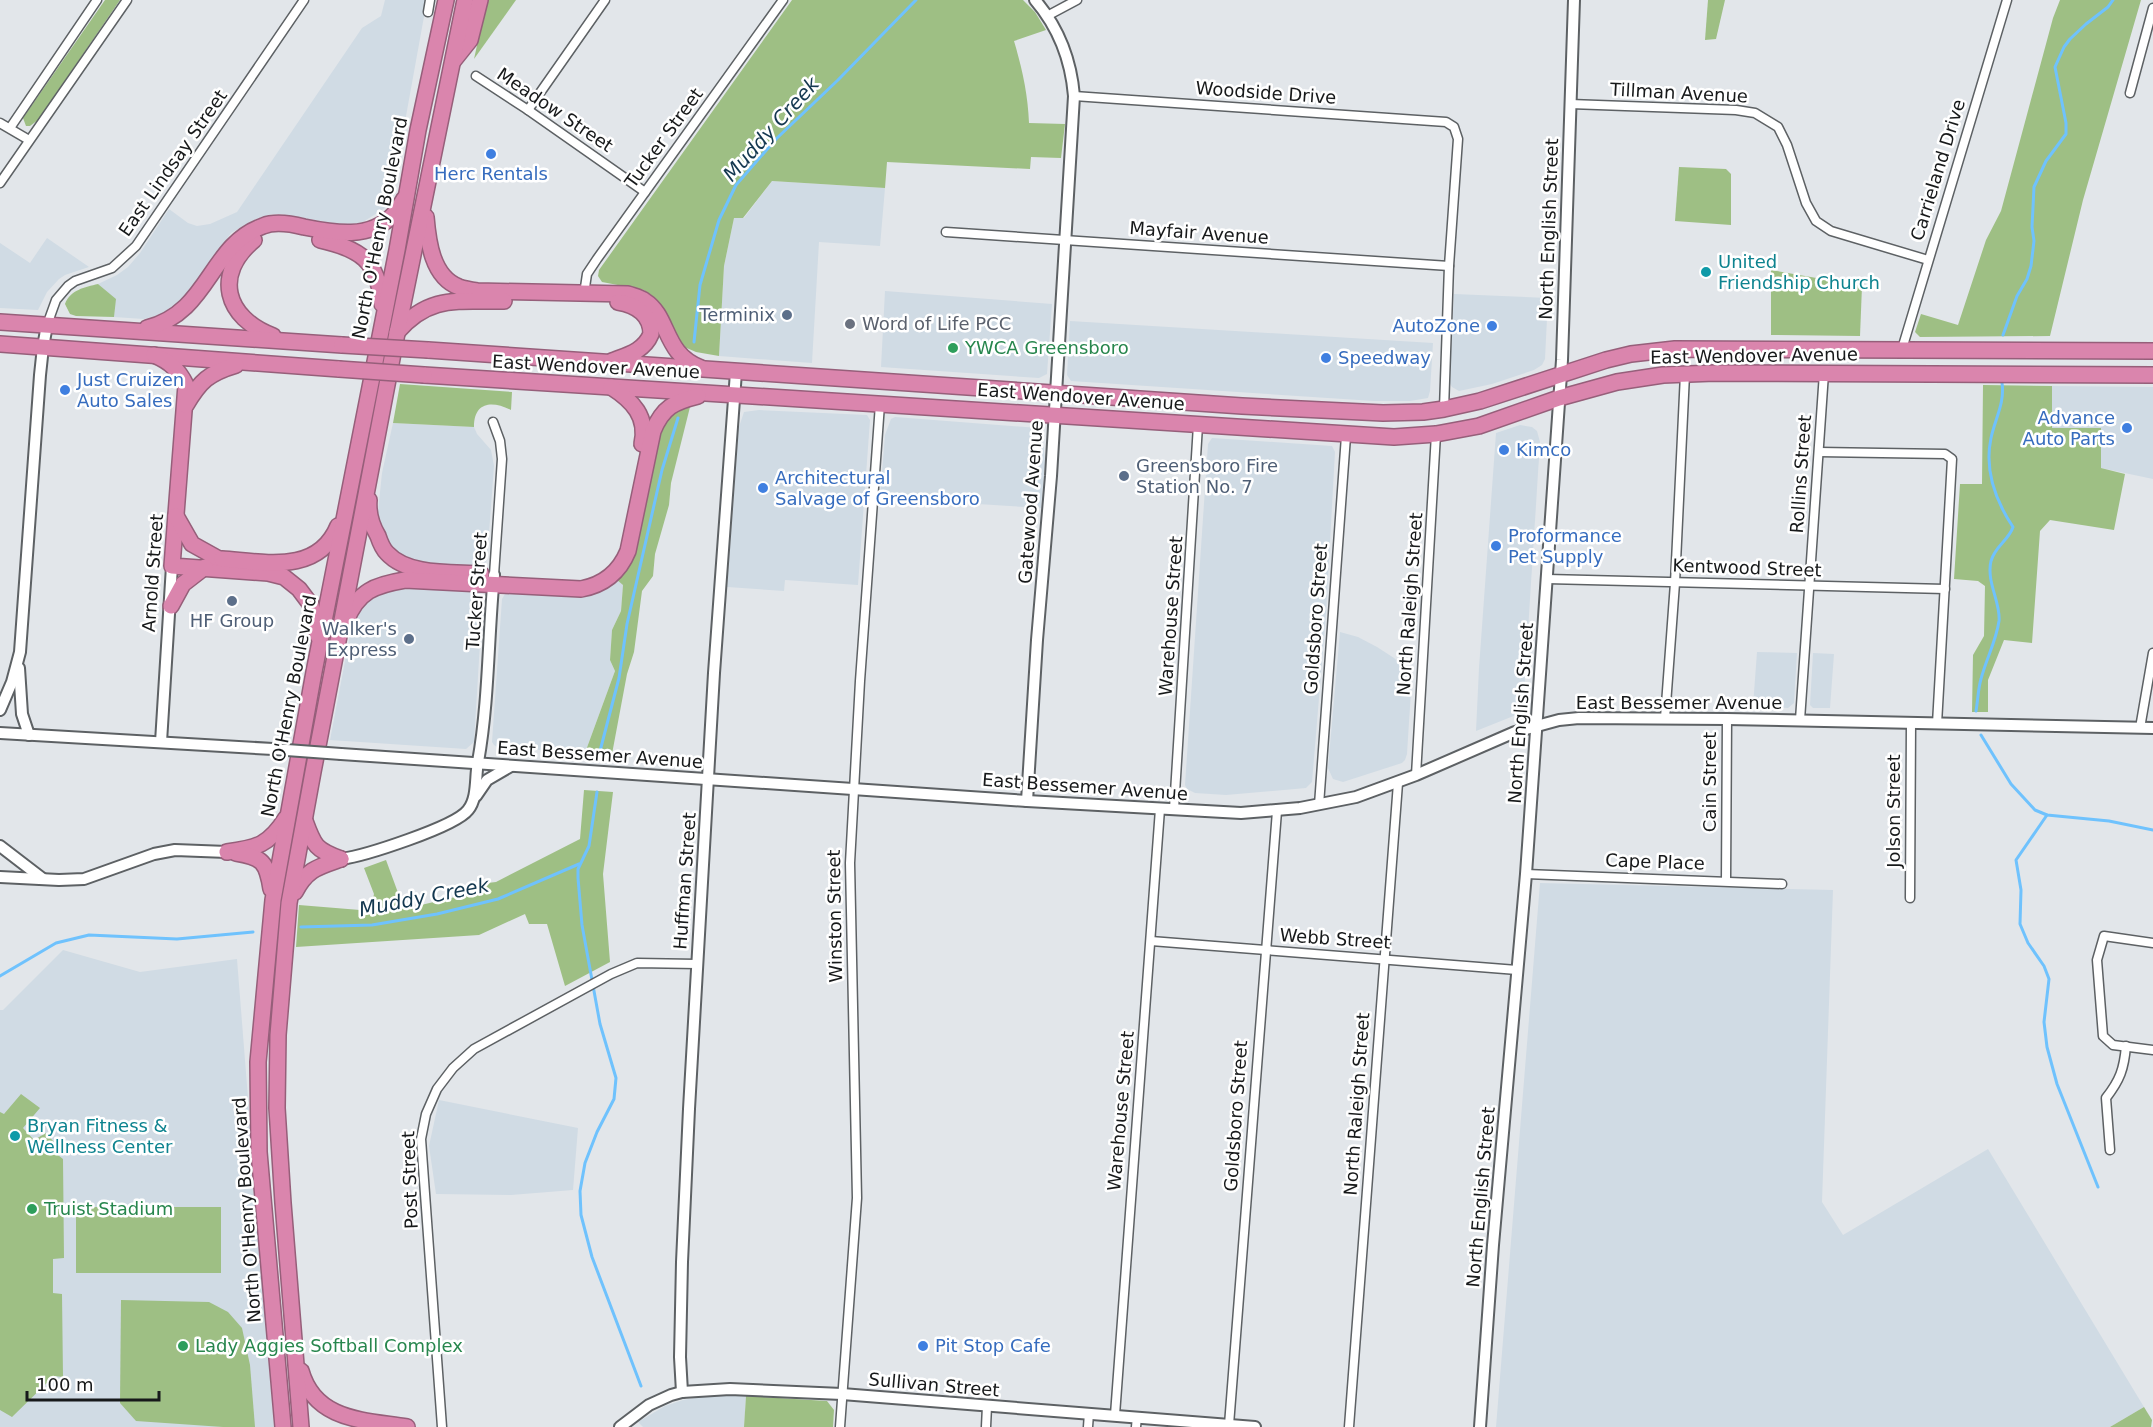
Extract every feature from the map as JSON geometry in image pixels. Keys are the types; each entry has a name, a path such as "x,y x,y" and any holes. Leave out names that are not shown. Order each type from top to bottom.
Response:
{"highway":[{"name":"North O'Henry Boulevard","path":"284,1427 259,1152 258,1062 273,900 418,130 446,0"},
{"name":"North O'Henry Boulevard","path":"301,1427 282,1203 277,1108 278,1035 290,903 397,332 465,0"},
{"path":"454,60 470,40 480,0"},
{"path":"134,331 161,324 178,315 191,303 232,246 246,234 266,225 291,224 336,234 356,233 376,227 394,214 407,194"},
{"path":"424,201 428,241 433,258 441,273 456,286 477,291 584,296 627,303 642,312 648,318 651,334 645,346 607,363"},
{"path":"287,341 257,330 237,312 229,289 232,265 242,250 258,236 278,233 300,235 345,246 363,255 375,271 381,290 383,318"},
{"path":"397,332 410,318 429,306 448,302 628,294 645,300 656,311 669,340 681,355 692,364 707,370"},
{"name":"East Wendover Avenue","path":"0,322 1242,406 1383,413 1444,409 1480,401 1561,373 1631,354 1675,349 2153,351"},
{"name":"East Wendover Avenue","path":"0,344 243,363 1394,437 1436,434 1479,426 1559,398 1628,380 1685,374 2153,375"},
{"name":"Arnold Street","path":"154,355 170,363 180,372 186,385 173,561"},
{"path":"184,407 196,388 207,377 220,370 243,363"},
{"path":"337,644 350,610 366,592 381,584 405,580 582,580 598,574 615,557 645,433 638,410 624,395 611,387"},
{"path":"370,476 368,506 374,530 386,552 398,562 412,567 494,580 581,589 600,584 608,579 624,562 657,420 663,411 673,405 711,393"},
{"path":"173,561 219,559 285,563 303,561 320,552 334,538 346,507"},
{"path":"177,516 192,544 219,559"},
{"path":"173,561 284,577 299,589 311,604 319,648"},
{"path":"171,606 183,584 205,567"},
{"path":"227,852 250,849 264,843 275,834 289,813"},
{"path":"304,819 311,839 322,852 341,859"},
{"path":"227,852 254,856 264,863 269,874 273,900"},
{"path":"290,903 302,878 315,868 341,859"},
{"path":"296,1354 303,1378 313,1396 327,1409 347,1417 407,1427"}],"street":[{"path":"10,129 97,0"},
{"path":"0,183 127,0"},
{"name":"East Lindsay Street","path":"0,710 8,693 19,656 42,347 56,300 68,286 112,268 136,246 304,0"},
{"path":"428,12 430,0"},
{"path":"528,110 604,0"},
{"name":"Tucker Street","path":"584,296 587,274 591,266 783,0"},
{"name":"Gatewood Avenue","path":"1027,801 1074,96 1066,53 1047,16 1035,0"},
{"path":"1047,16 1077,0"},
{"name":"North English Street","path":"1480,1427 1526,874 1561,373 1574,0"},
{"name":"Carrieland Drive","path":"1902,349 2007,0"},
{"path":"2130,93 2153,8"},
{"name":"Meadow Street","path":"476,76 645,192"},
{"name":"Woodside Drive","path":"1074,96 1446,122 1454,127 1458,139 1449,266"},
{"name":"Tillman Avenue","path":"1570,104 1736,110 1755,113 1778,127 1787,145 1806,203 1816,221 1831,231 1928,260"},
{"path":"0,123 29,140"},
{"name":"Mayfair Avenue","path":"946,232 1449,266"},
{"path":"1444,409 1449,266"},
{"name":"Huffman Street","path":"682,1392 680,1357 682,1262 697,964 736,372"},
{"name":"Rollins Street","path":"1800,720 1824,373"},
{"path":"1665,718 1675,583 1685,374"},
{"name":"Winston Street","path":"840,1427 857,1198 850,896 854,787 880,404"},
{"name":"Tucker Street","path":"474,799 482,744 502,459 500,441 493,422"},
{"name":"Warehouse Street","path":"1174,809 1198,425"},
{"name":"North Raleigh Street","path":"1416,775 1436,434"},
{"name":"Goldsboro Street","path":"1320,805 1346,435"},
{"path":"1819,452 1946,454 1954,463 1937,724"},
{"name":"Arnold Street","path":"161,742 173,561"},
{"name":"Kentwood Street","path":"1547,579 1945,589"},
{"path":"2140,728 2153,653"},
{"path":"19,656 22,714 29,735"},
{"name":"East Bessemer Avenue","path":"0,733 1241,813 1320,805 1372,793 1492,742 1536,726 1579,718 1800,720 2153,728"},
{"name":"Cain Street","path":"1725,881 1727,719"},
{"name":"Jolson Street","path":"1910,898 1911,723"},
{"path":"341,859 377,851 458,819 468,811 487,780 512,765"},
{"name":"North Raleigh Street","path":"1349,1427 1398,783"},
{"name":"Warehouse Street","path":"1115,1415 1160,809"},
{"name":"Goldsboro Street","path":"1229,1425 1277,811"},
{"path":"0,846 43,879"},
{"path":"0,877 84,879 154,854 175,850 227,852"},
{"name":"Cape Place","path":"1526,874 1782,884"},
{"path":"2153,943 2104,936 2097,960 2103,1036 2113,1045 2153,1050"},
{"name":"Webb Street","path":"1151,941 1517,970"},
{"name":"Post Street","path":"442,1427 421,1139 426,1114 437,1089 453,1068 474,1049 611,974 637,963 697,964"},
{"path":"2110,1150 2106,1098 2116,1086 2124,1068 2126,1046"},
{"name":"Sullivan Street","path":"620,1427 649,1405 682,1392 730,1389 842,1394 1115,1415 1137,1422 1255,1427"},
{"path":"986,1427 987,1406"},
{"path":"1088,1427 1089,1413"}],"shaded area":[{"path":"385,0 427,0 391,199 385,208 363,222 350,225 282,214 258,218 231,233 186,298 166,313 144,319 114,317 115,299 98,284 128,267 169,209 188,223 197,226 210,224 237,212 362,28 381,16"},
{"path":"772,181 885,188 880,246 819,242 812,363 719,356 724,266 734,218 744,218"},
{"path":"47,238 89,267 59,279 47,292 38,310 0,308 0,243 30,263"},
{"path":"885,291 1052,304 1047,374 1039,378 881,367"},
{"path":"1454,294 1548,298 1545,359 1542,365 1534,370 1492,384 1459,391 1452,387 1449,382"},
{"path":"1070,321 1433,343 1430,391 1428,398 1410,401 1374,401 1071,381 1067,375"},
{"path":"2052,386 2153,387 2153,479 2101,468 2052,428"},
{"path":"759,410 867,415 870,420 858,585 785,580 784,591 727,587 739,427 744,412"},
{"path":"895,417 1038,428 1042,432 1045,461 1041,508 880,498 885,435 891,419"},
{"path":"393,423 474,427 491,450 494,466 487,560 483,566 478,568 418,564 394,553 377,521 382,473"},
{"path":"1520,425 1532,427 1537,431 1540,442 1523,709 1521,713 1476,731 1496,433"},
{"path":"1212,438 1332,446 1335,452 1326,614 1312,782 1306,788 1226,795 1195,793 1187,789 1185,785 1208,444"},
{"path":"617,580 623,585 621,611 612,630 610,660 615,671 585,753 494,745 492,742 502,599 505,594 511,591"},
{"path":"394,586 468,590 479,598 482,611 474,742 466,749 330,740 353,619 360,606 370,596"},
{"path":"1340,632 1358,637 1377,647 1394,658 1412,675 1405,760 1402,763 1343,782 1333,779 1328,768"},
{"path":"1757,652 1797,653 1794,703 1788,708 1753,706"},
{"path":"1813,653 1834,654 1830,708 1813,708 1810,705"},
{"path":"1540,883 1833,890 1822,1202 1843,1235 1988,1149 2144,1407 2110,1427 1496,1427"},
{"path":"63,950 140,972 237,959 274,1427 0,1427 0,1010 3,1010"},
{"path":"439,1100 578,1128 573,1190 511,1195 436,1194 429,1146"},
{"path":"705,1396 746,1396 744,1427 643,1427 638,1422 665,1406"}],"green space":[{"path":"105,0 120,0 38,120 26,126 23,118"},
{"path":"487,0 516,0 474,59"},
{"path":"792,0 1023,0 1035,12 1046,30 1014,41 1024,81 1029,123 1065,124 1061,158 1031,157 1030,169 887,162 885,188 772,181 743,218 734,218 724,266 719,356 696,352 682,346 657,301 644,290 602,282 598,276 599,270"},
{"path":"1708,0 1725,0 1716,39 1705,40"},
{"path":"2060,0 2141,0 2083,200 2050,336 1920,337 1915,332 1921,314 1958,325 1986,240 2001,211 2053,18"},
{"path":"1679,167 1726,169 1731,174 1731,225 1675,221"},
{"path":"1771,270 1862,286 1860,336 1771,335"},
{"path":"98,284 116,299 114,317 70,314 65,304 70,295"},
{"path":"400,384 512,392 511,410 498,405 486,405 477,412 474,427 393,423"},
{"path":"1983,385 2052,386 2052,428 2101,428 2101,468 2125,474 2114,530 2050,520 2040,531 2032,643 2004,640 1988,680 1988,712 1972,712 1973,655 1984,636 1985,586 1978,581 1954,579 1960,484 1982,484"},
{"path":"690,407 671,483 669,505 655,554 653,576 642,591 634,652 627,674 612,754 585,753 615,671 610,660 612,630 621,611 623,585 617,580 659,428 673,413"},
{"path":"584,790 613,792 603,874 610,962 565,986 547,924 529,924 525,914 479,935 296,947 299,905 360,910 372,903 374,894 364,868 386,860 404,909 472,893 479,884 496,882 580,839"},
{"name":"Truist Stadium","path":"21,1094 40,1108 23,1128 34,1140 46,1133 59,1148 54,1152 63,1159 64,1258 53,1259 53,1293 62,1294 63,1377 54,1376 12,1417 0,1410 0,1112 4,1114"},
{"path":"76,1207 221,1207 221,1273 76,1273"},
{"name":"Lady Aggies Softball Complex","path":"121,1300 209,1302 228,1312 242,1328 250,1365 255,1427 136,1421 120,1403"},
{"path":"746,1396 827,1401 834,1410 833,1427 744,1427"},
{"path":"2144,1407 2152,1420 2151,1427 2110,1427"}],"waterway":[{"name":"Muddy Creek","path":"694,342 700,285 719,220 736,185 776,139 838,80 916,0"},
{"path":"2003,335 2031,266 2034,241 2032,227 2034,187 2046,161 2066,134 2055,67 2070,39 2108,7 2113,0"},
{"path":"1976,711 1980,683 1999,621 1998,607 1990,577 1991,561 2013,527 1996,496 1989,462 1991,438 2002,397 2002,383"},
{"name":"Muddy Creek","path":"600,751 619,678 627,624 662,470 678,418"},
{"path":"1981,735 2011,784 2035,810 2047,815 2109,821 2153,830"},
{"path":"597,792 589,846 578,869 578,878 582,925 600,1024 616,1078 614,1099 597,1132 585,1163 580,1191 581,1215 592,1257 641,1386"},
{"path":"2047,815 2016,860 2021,890 2020,924 2049,979 2044,1022 2047,1047 2057,1084 2098,1187"},
{"name":"Muddy Creek","path":"301,927 372,925 437,914 498,899 579,864"},
{"name":"Muddy Creek","path":"0,976 56,943 89,935 177,939 253,932"}],"place":[{"name":"Herc Rentals","path":"491,154"},
{"name":"United Friendship Church","path":"1706,272"},
{"name":"Terminix","path":"787,315"},
{"name":"Word of Life PCC","path":"850,324"},
{"name":"AutoZone","path":"1492,326"},
{"name":"YWCA Greensboro","path":"953,348"},
{"name":"Speedway","path":"1326,358"},
{"name":"Just Cruizen Auto Sales","path":"65,390"},
{"name":"Advance Auto Parts","path":"2127,428"},
{"name":"Kimco","path":"1504,450"},
{"name":"Greensboro Fire Station No. 7","path":"1124,476"},
{"name":"Architectural Salvage of Greensboro","path":"763,488"},
{"name":"Proformance Pet Supply","path":"1496,546"},
{"name":"HF Group","path":"232,601"},
{"name":"Walker's Express","path":"409,639"},
{"name":"Bryan Fitness & Wellness Center","path":"15,1136"},
{"name":"Truist Stadium","path":"32,1209"},
{"name":"Lady Aggies Softball Complex","path":"183,1346"},
{"name":"Pit Stop Cafe","path":"923,1346"}]}
